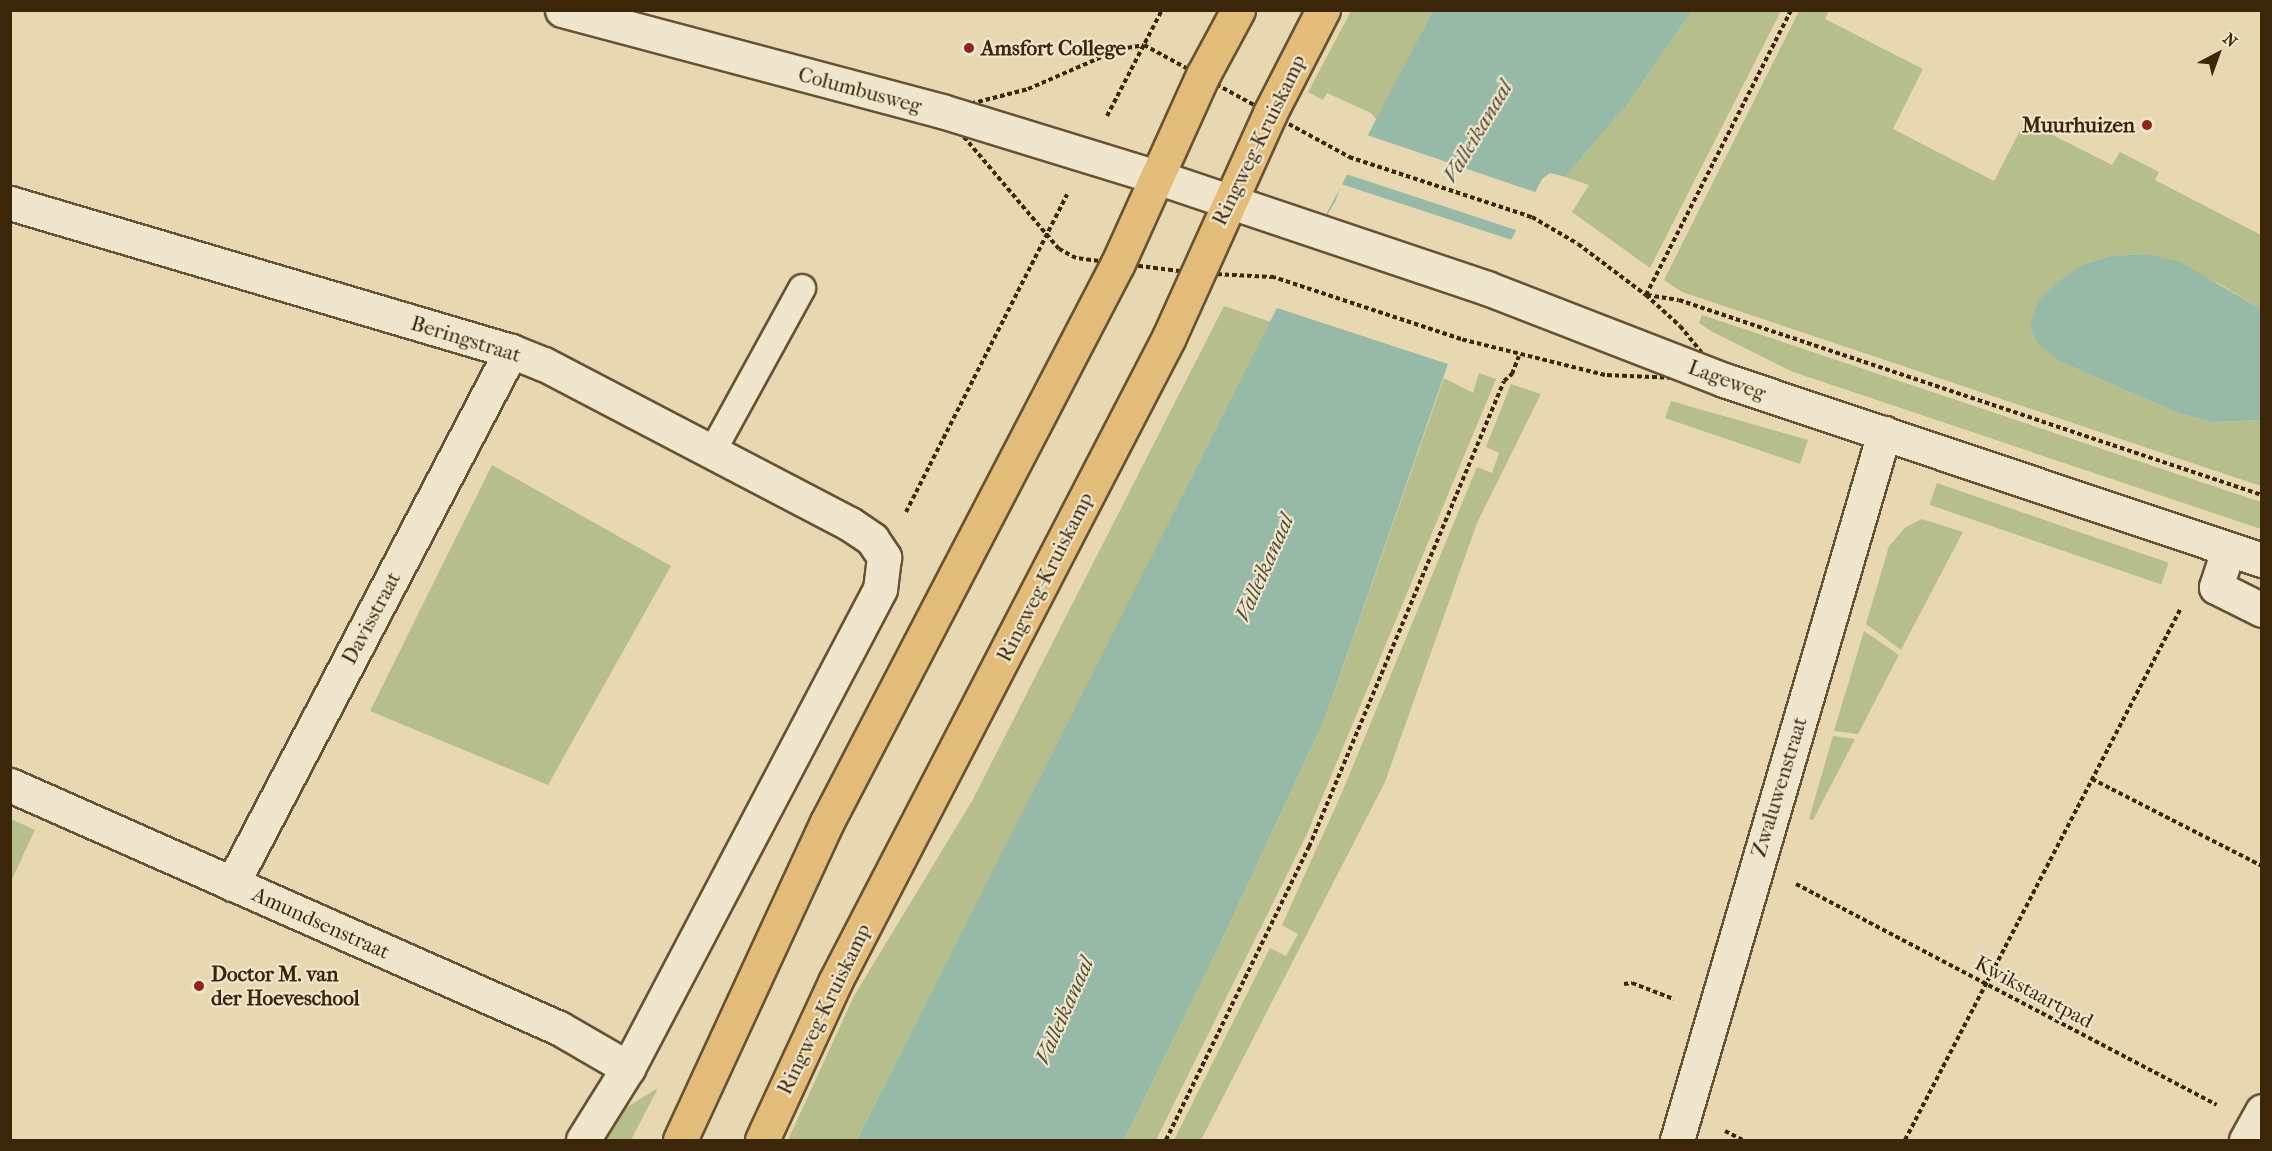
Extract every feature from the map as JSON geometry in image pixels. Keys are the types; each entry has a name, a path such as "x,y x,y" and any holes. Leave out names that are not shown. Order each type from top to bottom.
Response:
{"main road":[{"path":"680,1140 827,822 1118,263 1203,75 1238,10"},
{"name":"Ringweg-Kruiskamp","path":"762,1140 835,982 1169,337 1230,200 1323,10"}],"street":[{"name":"Columbusweg","path":"562,10 942,111 1089,154 1230,200"},
{"name":"Lageweg","path":"1230,200 1487,288 1724,380 2262,560"},
{"name":"Beringstraat","path":"10,203 511,351 850,524 872,539 885,557"},
{"name":"Davisstraat","path":"232,884 511,351"},
{"name":"Zwaluwenstraat","path":"1677,1140 1884,433"},
{"path":"2228,550 2216,587 2262,610"},
{"path":"583,1140 628,1068 880,589 885,557"},
{"name":"Amundsenstraat","path":"10,785 559,1028 628,1068"}],"lane":[{"path":"712,452 802,288"}],"path":[{"path":"885,557 1162,10"},
{"path":"1646,295 1791,10"},
{"path":"942,111 1028,89 1120,49 1144,45"},
{"path":"1349,157 1532,217 1578,244 1646,295 1678,300 2262,495"},
{"path":"1166,1140 1309,847 1504,381 1512,374 1519,356 1290,283"},
{"path":"1905,1140 2183,604"},
{"path":"2092,779 2262,866"},
{"name":"Kwikstaartpad","path":"1792,882 2254,1125"},
{"path":"1624,984 1632,983 1714,1015"}],"green space":[{"path":"1351,11 1433,11 1377,120 1371,113 1327,93 1323,100 1308,92"},
{"path":"1692,11 1781,11 1650,268 1572,212 1589,185 1565,177 1626,106"},
{"path":"1799,11 1829,11 1825,19 1923,69 1893,129 1994,181 2025,121 2112,165 2120,152 2159,172 2155,180 2261,235 2261,309 2218,283 2146,254 2109,256 2081,265 2038,301 2061,362 2178,413 2212,422 2261,420 2261,486 1682,292 1664,280"},
{"path":"1224,306 1271,322 857,1140 788,1140 854,996 972,801"},
{"path":"1702,315 2261,502 2261,529 1793,372 1711,331 1699,323"},
{"path":"1479,373 1496,379 1307,834 1156,1140 1124,1140 1220,944 1325,718 1444,378 1473,393"},
{"path":"1511,384 1541,394 1477,523 1385,782 1201,1140 1174,1140 1270,948 1286,956 1298,934 1282,925 1340,797 1477,467 1492,473 1499,453 1486,447"},
{"path":"1671,401 1808,440 1800,464 1665,418"},
{"path":"492,465 671,566 548,785 370,711"},
{"path":"1937,483 2169,563 2161,585 1930,505"},
{"path":"1922,519 1963,532 1901,650 1866,624 1889,546 1906,527"},
{"path":"1864,631 1899,655 1858,734 1834,731"},
{"path":"1833,736 1855,739 1813,820 1809,819"},
{"path":"11,819 35,830 11,881"},
{"path":"658,1088 631,1140 593,1140 606,1120"}],"water":[{"name":"Valleikanaal","path":"1433,11 1692,11 1626,106 1565,177 1550,173 1542,179 1448,364 1325,718 1220,944 1124,1140 857,1140 1277,308"},
{"path":"2146,254 2180,262 2261,309 2261,420 2212,422 2178,413 2061,362 2038,344 2030,326 2038,301 2058,282 2081,265 2109,256"}],"pier":[{"path":"1367,135 1538,193 1519,231 1346,174"},
{"path":"1341,184 1515,241 1509,245 1451,365 1274,307 1336,200"}],"place":[{"name":"Amsfort College","path":"969,48"},
{"name":"Muurhuizen","path":"2147,125"},
{"name":"Doctor M. van der Hoeveschool","path":"199,986"}]}
